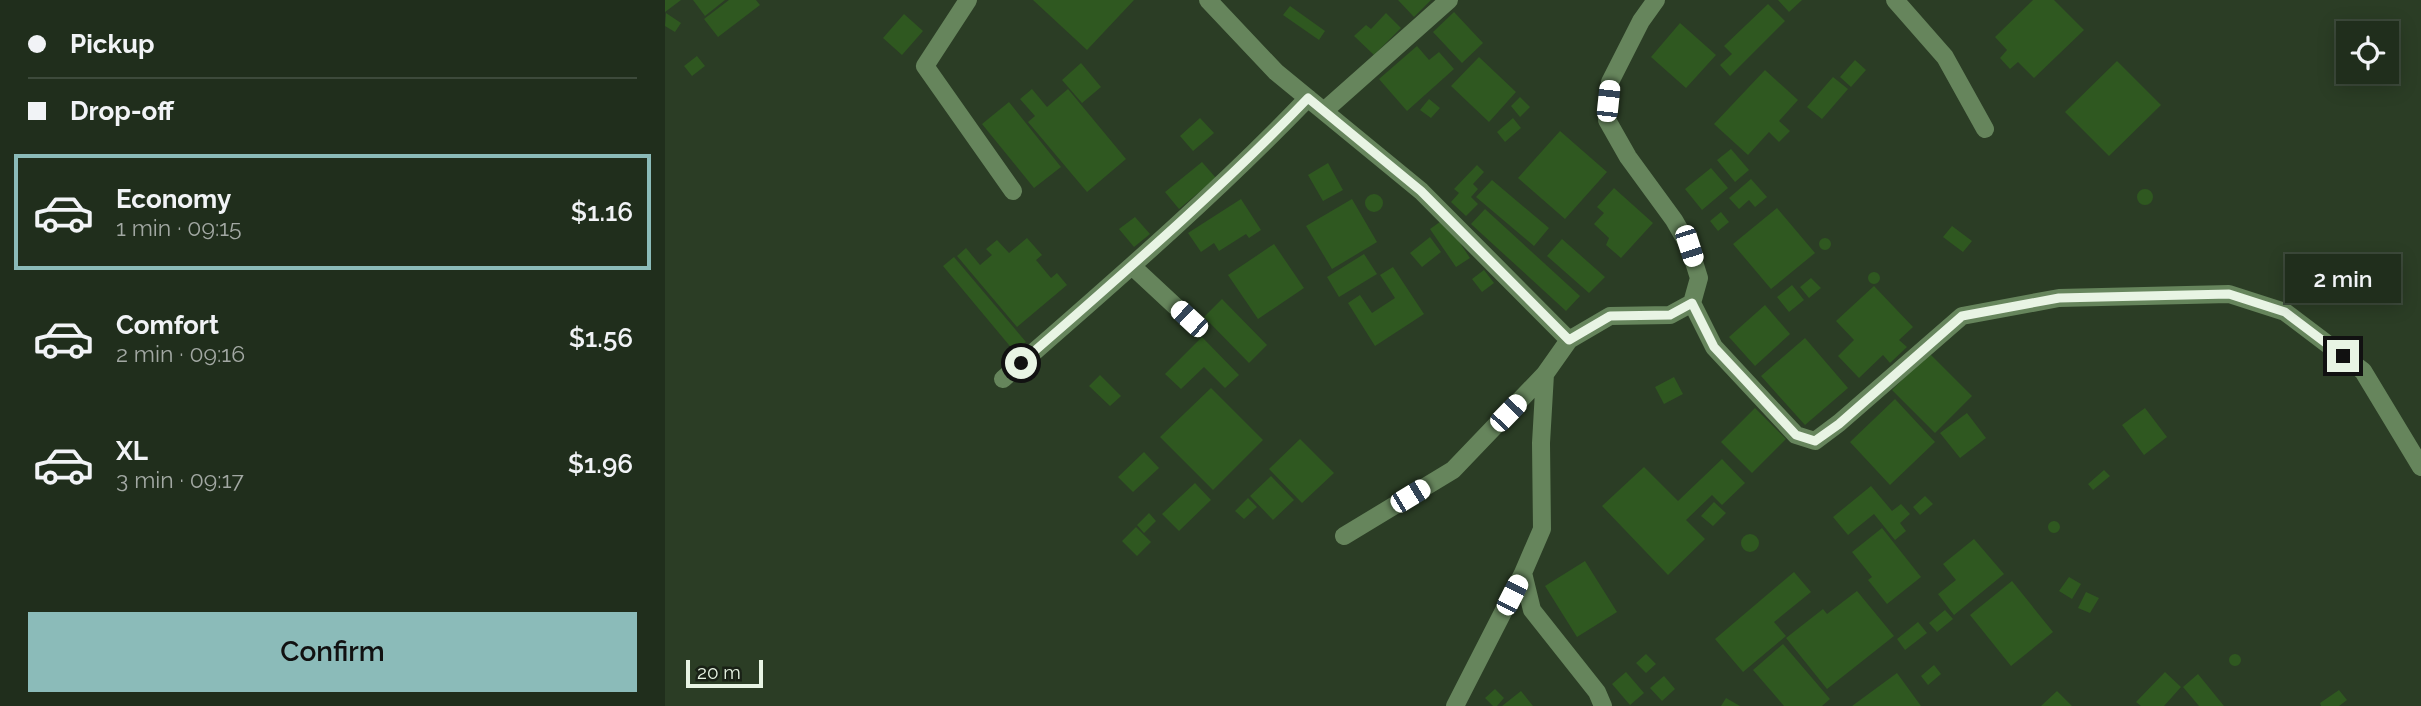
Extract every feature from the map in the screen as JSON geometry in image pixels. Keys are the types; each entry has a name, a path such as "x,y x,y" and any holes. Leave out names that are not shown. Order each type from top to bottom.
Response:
{"street":[{"path":"968,0 925,66 1013,191"},
{"path":"1208,0 1276,72 1421,191 1569,340"},
{"path":"1324,111 1449,0"},
{"path":"1656,0 1641,21 1610,82 1607,120 1628,158 1674,220 1689,246 1699,278 1692,303 1714,347 1796,435 1815,441 1839,424 1962,316 2059,298 2229,294 2285,312 2363,371 2418,457"},
{"path":"1895,0 1945,57 1985,129"},
{"path":"1003,379 1132,266 1277,131 1308,98"},
{"path":"1132,266 1189,319"},
{"path":"1344,536 1453,470 1545,374 1569,340 1610,316 1670,315 1692,303"},
{"path":"1455,706 1523,573 1542,529 1541,443 1545,374"},
{"path":"1523,573 1532,610 1597,692 1603,706"}],"building":[{"path":"665,0 681,0 665,12"},
{"path":"693,0 725,0 705,16"},
{"path":"729,0 756,0 760,5 718,37 704,19"},
{"path":"1033,0 1134,0 1087,50"},
{"path":"1398,0 1431,0 1414,17"},
{"path":"1778,0 1802,0 1789,12"},
{"path":"2033,0 2054,0 2084,30 2034,78 2018,62 2010,69 2000,58 2007,50 1995,37"},
{"path":"1768,4 1785,21 1730,76 1720,65 1732,54 1724,46"},
{"path":"1290,6 1325,31 1319,40 1283,15"},
{"path":"1454,12 1483,43 1462,63 1433,32"},
{"path":"666,13 681,23 675,32 665,26"},
{"path":"1386,13 1401,28 1374,55 1354,36 1366,25 1371,29"},
{"path":"904,14 923,31 902,55 883,38"},
{"path":"1680,23 1716,55 1686,88 1651,57"},
{"path":"1417,46 1429,60 1439,52 1454,69 1407,111 1379,79"},
{"path":"697,56 705,66 692,76 684,66"},
{"path":"1479,57 1516,92 1489,122 1451,86"},
{"path":"1855,60 1866,70 1851,87 1840,77"},
{"path":"2117,61 2161,105 2109,156 2065,112"},
{"path":"1081,63 1101,87 1082,103 1062,80"},
{"path":"1765,70 1798,100 1779,121 1790,131 1779,142 1769,132 1748,155 1714,124"},
{"path":"1833,77 1848,89 1822,119 1807,107"},
{"path":"1032,89 1047,107 1068,89 1126,159 1087,192 1028,122 1035,116 1020,99"},
{"path":"1520,97 1530,107 1520,117 1511,106"},
{"path":"1429,99 1440,108 1431,118 1420,110"},
{"path":"1009,102 1061,167 1034,188 982,124"},
{"path":"1200,118 1214,133 1193,151 1180,136"},
{"path":"1513,118 1521,128 1505,142 1497,132"},
{"path":"1560,131 1607,172 1565,219 1518,178"},
{"path":"1731,149 1749,170 1735,182 1717,160"},
{"path":"1202,162 1216,178 1179,209 1165,192"},
{"path":"1328,163 1343,190 1323,201 1308,175"},
{"path":"1477,165 1484,172 1473,184 1478,189 1471,197 1478,204 1466,216 1451,202 1459,193 1454,189"},
{"path":"1711,168 1728,188 1702,210 1685,189"},
{"path":"1751,179 1767,197 1755,207 1749,200 1739,209 1729,198"},
{"path":"1492,180 1549,228 1534,246 1476,197"},
{"path":"1614,188 1653,223 1621,258 1606,245 1609,238 1594,224 1604,213 1597,207"},
{"path":"2145,189 2151,191 2151,203 2145,205 2139,203 2137,197 2139,191"},
{"path":"1374,194 1380,197 1383,203 1380,209 1374,212 1368,209 1365,203 1368,197"},
{"path":"1241,199 1261,230 1249,238 1246,234 1219,251 1214,243 1201,252 1188,233"},
{"path":"1352,199 1377,242 1332,269 1306,226"},
{"path":"1777,208 1815,253 1771,289 1733,244"},
{"path":"1485,209 1580,296 1566,311 1471,224"},
{"path":"1721,212 1729,222 1718,231 1710,221"},
{"path":"1135,217 1150,234 1134,247 1119,229"},
{"path":"1444,219 1470,258 1456,267 1430,229"},
{"path":"1952,226 1972,241 1963,252 1943,237"},
{"path":"1430,237 1441,252 1422,267 1410,253"},
{"path":"1027,238 1042,255 1036,260 1051,278 1057,273 1067,285 1017,327 957,256 966,248 980,265 992,255 986,249 997,240 1009,253"},
{"path":"1825,238 1831,244 1825,250 1819,244"},
{"path":"1562,239 1605,277 1589,293 1547,256"},
{"path":"1274,244 1304,288 1258,319 1228,275"},
{"path":"1364,254 1377,274 1339,297 1327,277"},
{"path":"954,257 1026,342 1014,351 943,266"},
{"path":"1393,267 1424,314 1375,346 1348,303 1360,295 1372,313 1395,298 1380,275"},
{"path":"1484,270 1494,283 1482,292 1472,279"},
{"path":"1869,273 1879,273 1879,283 1869,283"},
{"path":"1811,278 1821,288 1809,298 1800,287"},
{"path":"1792,285 1804,300 1789,312 1777,297"},
{"path":"1874,286 1913,327 1899,340 1907,347 1890,363 1883,355 1859,378 1838,356 1854,340 1836,321"},
{"path":"1222,299 1267,345 1249,363 1204,317"},
{"path":"1765,305 1790,334 1755,366 1729,337"},
{"path":"1202,337 1239,375 1225,388 1204,367 1181,389 1165,374"},
{"path":"1805,338 1848,388 1805,425 1761,376"},
{"path":"1929,353 1972,396 1935,433 1892,390"},
{"path":"1100,375 1121,396 1110,406 1089,386"},
{"path":"1674,377 1683,394 1664,404 1655,387"},
{"path":"1211,388 1263,440 1213,490 1160,437"},
{"path":"1895,399 1935,442 1890,485 1850,442"},
{"path":"1755,408 1786,439 1752,473 1721,442"},
{"path":"2145,408 2167,437 2144,455 2122,425"},
{"path":"1967,413 1986,438 1960,458 1940,433"},
{"path":"1300,439 1334,473 1302,503 1269,469"},
{"path":"1144,452 1159,468 1133,492 1118,477"},
{"path":"1722,459 1745,483 1722,505 1712,495 1686,520 1705,539 1668,575 1602,506 1644,467 1678,501"},
{"path":"2104,470 2110,476 2093,490 2088,484"},
{"path":"1271,476 1294,500 1273,520 1250,496"},
{"path":"1195,483 1211,500 1179,531 1162,514"},
{"path":"1871,486 1892,511 1901,504 1910,514 1900,523 1906,531 1895,540 1874,514 1848,535 1833,517"},
{"path":"1925,496 1933,504 1920,515 1913,507"},
{"path":"1248,498 1257,507 1244,519 1235,511"},
{"path":"1714,502 1726,513 1713,526 1701,516"},
{"path":"1149,513 1156,521 1144,533 1137,525"},
{"path":"2054,521 2060,527 2054,533 2048,527"},
{"path":"1136,527 1151,542 1137,556 1122,541"},
{"path":"1882,528 1921,577 1887,604 1868,580 1872,577 1852,552"},
{"path":"1750,534 1756,537 1759,543 1756,549 1750,552 1744,549 1741,543 1744,537"},
{"path":"1974,539 2004,574 1954,615 1938,594 1956,580 1943,564"},
{"path":"1585,561 1617,612 1577,637 1545,586"},
{"path":"1794,572 1811,592 1774,622 1786,636 1743,672 1715,639"},
{"path":"2069,577 2081,584 2072,599 2059,591"},
{"path":"2012,581 2053,632 2011,666 1970,615"},
{"path":"1857,591 1894,636 1827,689 1786,638 1823,609 1827,614"},
{"path":"2086,592 2099,598 2090,613 2078,608"},
{"path":"1945,610 1953,619 1937,632 1929,623"},
{"path":"1918,622 1927,633 1905,650 1897,639"},
{"path":"1783,644 1830,699 1822,706 1784,706 1753,670"},
{"path":"1646,654 1656,664 1646,673 1636,663"},
{"path":"2235,654 2241,660 2235,666 2229,660"},
{"path":"1934,665 1941,674 1928,685 1921,676"},
{"path":"1626,672 1644,693 1630,705 1612,684"},
{"path":"2165,672 2181,687 2164,706 2141,706 2136,702"},
{"path":"1897,673 1921,706 1852,706"},
{"path":"2198,674 2224,706 2199,706 2183,687"},
{"path":"1664,676 1675,689 1662,701 1650,688"},
{"path":"1495,689 1504,698 1497,706 1493,706 1485,698"},
{"path":"2339,690 2347,700 2339,706 2321,706 2320,703"},
{"path":"1521,691 1533,706 1502,706"},
{"path":"2057,691 2072,706 2041,706"},
{"path":"1726,698 1740,706 1721,706"}],"route":[{"path":"1021,363 1132,266 1277,131 1308,98 1421,191 1569,340 1610,316 1670,315 1692,303 1714,347 1796,435 1815,441 1839,424 1962,316 2059,298 2229,294 2285,312 2343,356"}]}
